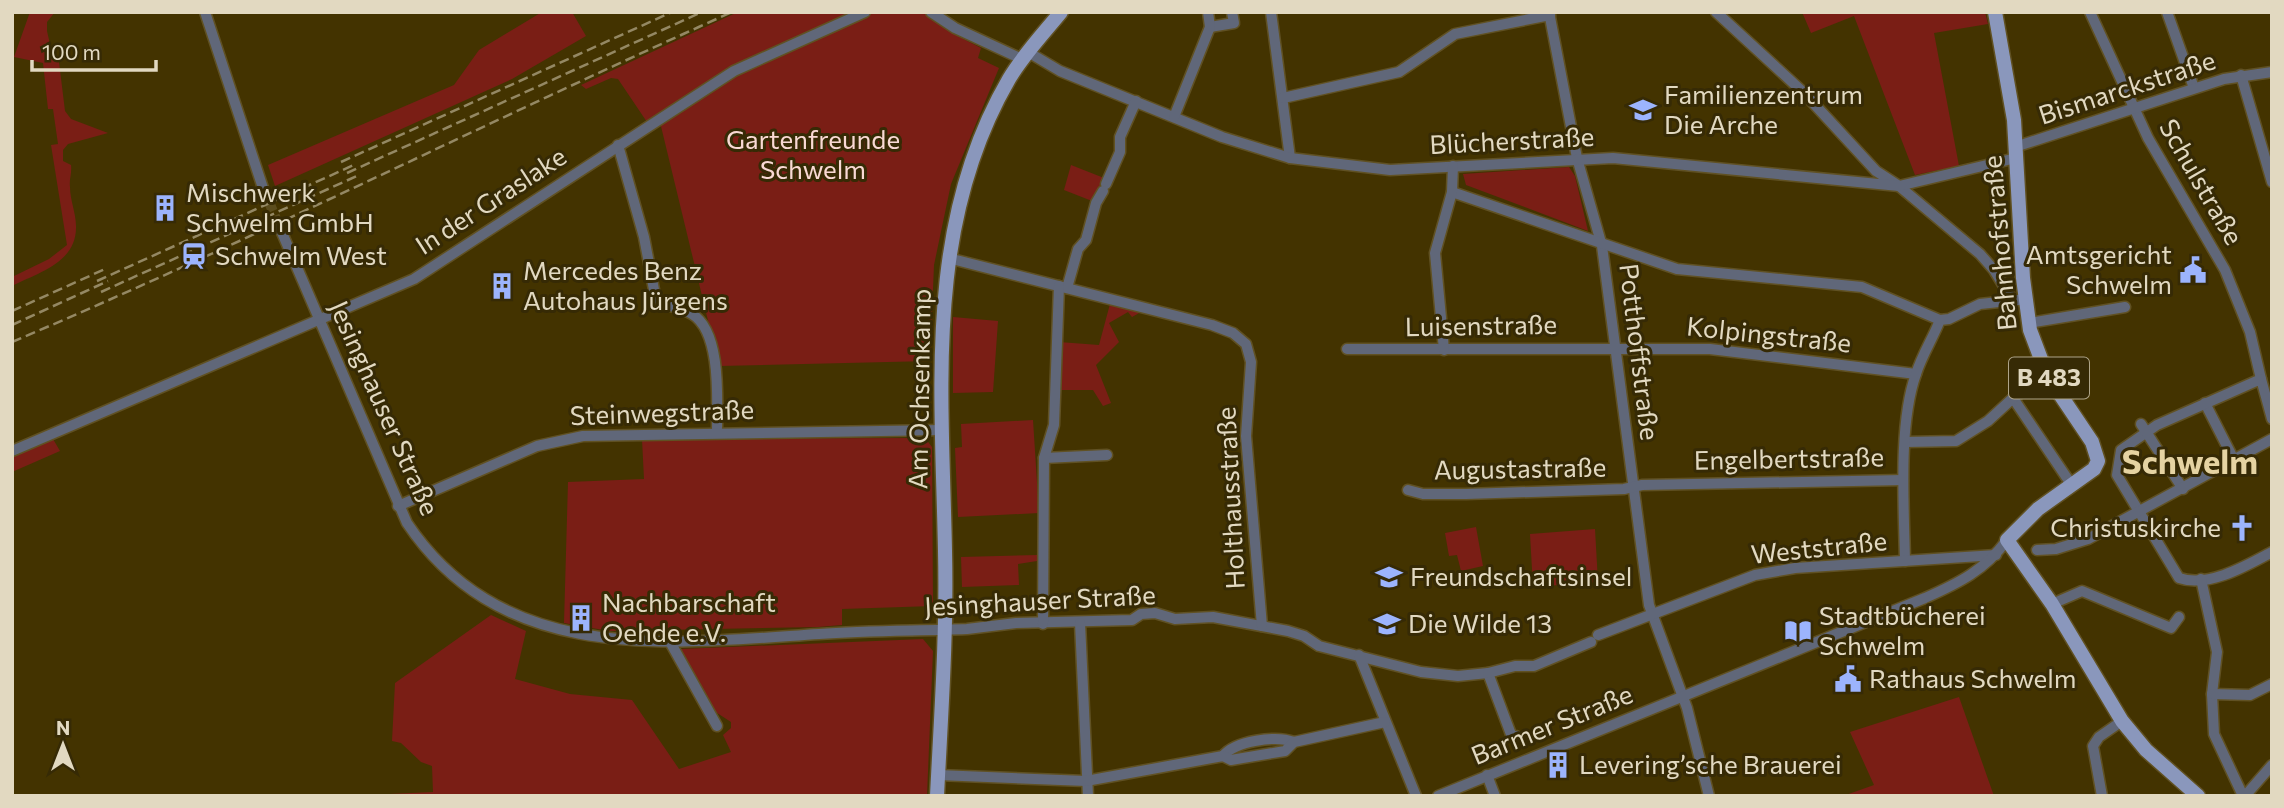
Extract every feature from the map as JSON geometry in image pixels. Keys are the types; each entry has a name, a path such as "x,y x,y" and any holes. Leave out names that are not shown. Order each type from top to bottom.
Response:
{"main road":[{"name":"Am Ochsenkamp","path":"937,796 945,629 941,430 942,303 948,258 956,217 974,155 999,99 1025,56 1061,12"},
{"name":"Bahnhofstraße","path":"1995,12 2011,97 2019,300 2038,356 2092,442 2098,460"},
{"path":"2098,460 2094,469 2038,509 2007,540 2052,604 2122,721 2146,750 2198,796"}],"street":[{"path":"205,12 263,188"},
{"name":"In der Graslake","path":"12,452 414,279 734,71 865,12"},
{"name":"Blücherstraße","path":"931,12 955,28 1222,137 1290,158 1390,170 1613,158 1899,186 2015,152"},
{"path":"1174,117 1210,27 1208,12"},
{"path":"1210,27 1234,23 1232,12"},
{"path":"1271,12 1290,158"},
{"path":"1716,12 1804,93 1876,171 1899,186 1980,254 2019,300"},
{"name":"Schulstraße","path":"2090,12 2134,109 2165,169 2225,270 2250,332 2266,386 2272,419"},
{"path":"2167,12 2194,88"},
{"path":"1283,98 1399,72 1455,34 1550,14"},
{"name":"Potthoffstraße","path":"1550,14 1577,159 1602,246 1649,605 1683,696 1709,796"},
{"name":"Bismarckstraße","path":"2015,152 2194,88 2247,74 2272,72"},
{"path":"2247,74 2272,183"},
{"path":"1042,624 1044,458 1052,437 1063,287 1078,249 1086,240 1096,203 1120,152 1120,137 1136,101"},
{"path":"618,145 635,204 654,295 659,302 689,312 706,327 716,371 717,433"},
{"path":"1444,350 1435,253 1452,192 1453,166"},
{"path":"1452,192 1602,246 1677,269 1777,276 1862,287 1940,320 1949,319 1980,304 2019,300"},
{"name":"Jesinghauser Straße","path":"280,228 398,506 423,547 446,570 498,607 531,622 579,636 669,640 945,629 1132,620 1141,614 1155,613 1175,619 1223,618 1262,626 1304,636 1319,646 1438,675 1488,673 1515,666 1534,666 1653,612"},
{"path":"948,258 1063,287"},
{"name":"Holthausstraße","path":"1063,287 1233,333 1246,344 1251,362 1246,436 1262,626"},
{"path":"2029,323 2125,307"},
{"path":"1905,561 1903,480 1909,403 1916,374 1940,320"},
{"name":"Luisenstraße","path":"1347,349 1617,347"},
{"name":"Kolpingstraße","path":"1617,347 1710,349 1916,374"},
{"path":"1906,442 1956,441 1988,421 2013,398 2048,375"},
{"path":"2266,386 2205,403 2144,428 2120,450 2117,475 2179,578 2190,581 2244,568 2272,552"},
{"path":"2013,398 2071,484"},
{"path":"2205,403 2233,458"},
{"path":"2144,428 2183,489"},
{"name":"Steinwegstraße","path":"398,506 557,440 602,433 941,430"},
{"path":"2037,550 2056,549 2088,539 2272,439"},
{"path":"1044,458 1107,456"},
{"path":"2098,460 2118,463"},
{"name":"Engelbertstraße","path":"1633,487 1903,480"},
{"name":"Augustastraße","path":"1408,490 1423,494 1466,494 1633,487"},
{"name":"Barmer Straße","path":"1438,796 1935,594 1971,577 1996,555 2007,540"},
{"name":"Weststraße","path":"1653,612 1755,575 1795,568 1996,555"},
{"path":"2206,578 2217,652 2212,694 2214,734 2244,796 2272,765"},
{"path":"2052,604 2082,591 2171,628 2179,617"},
{"path":"1080,623 1088,796"},
{"path":"669,640 717,726"},
{"path":"1359,655 1416,796"},
{"path":"1488,673 1512,737 1516,736"},
{"path":"2212,694 2250,695 2272,684"},
{"path":"2102,796 2093,746 2099,737 2122,721"},
{"path":"938,775 1086,781 1223,756 1229,748 1282,738 1294,742 1385,722"},
{"path":"1486,775 1495,796"}],"green space":[{"path":"30,12 55,12 47,22 47,31 52,53 59,62 65,111 71,119 108,133 68,144 63,150 63,161 71,165 70,192 76,221 75,238 70,249 55,264 12,286 12,277 49,259 67,245 51,145 58,144 53,109 48,109 43,63 14,57"},
{"path":"542,12 572,12 586,36 512,79 275,186 268,165 454,85 479,50"},
{"name":"Gartenfreunde Schwelm","path":"738,12 923,12 952,33 981,48 978,58 999,68 951,184 934,265 930,361 719,366 659,118 649,125 618,79 611,78 586,89 581,85"},
{"path":"1802,12 1985,12 1988,24 1934,33 1959,166 1915,175 1854,16 1811,33"},
{"path":"1071,165 1104,178 1092,201 1064,190"},
{"path":"1569,167 1575,176 1588,231 1466,185 1463,174"},
{"path":"1110,304 1141,312 1132,317 1128,312 1109,323 1119,342 1096,365 1111,403 1103,406 1093,390 1056,390 1059,342 1099,345"},
{"path":"953,317 998,321 993,392 953,393"},
{"path":"1033,420 1039,513 958,517 955,448 962,447 961,424"},
{"path":"925,438 932,447 933,606 842,609 842,625 818,627 609,631 564,623 568,482 644,479 642,439"},
{"path":"53,439 60,451 12,472 12,457"},
{"path":"1476,527 1483,566 1461,571 1457,555 1449,556 1445,533"},
{"path":"1595,529 1598,582 1533,587 1530,534"},
{"path":"1038,555 1037,561 1018,564 1019,585 962,587 961,557"},
{"path":"491,615 526,631 515,679 570,694 632,700 679,769 731,752 723,735 731,728 731,722 714,711 681,649 923,639 933,651 927,796 347,796 433,792 432,766 421,762 401,743 392,741 395,683"},
{"path":"1959,697 1994,796 1843,796 1874,785 1850,732"}],"tunnel":[{"path":"263,188 280,228"}],"railway":[{"path":"341,162 672,12"},
{"path":"347,173 702,12"},
{"path":"12,342 283,221 732,12"},
{"path":"97,281 356,164"},
{"path":"101,292 359,175"},
{"path":"12,311 105,269"},
{"path":"12,325 108,281"}],"place":[{"name":"Familienzentrum Die Arche","path":"1643,110"},
{"name":"Mischwerk Schwelm GmbH","path":"165,208"},
{"name":"Schwelm West","path":"194,256"},
{"name":"Amtsgericht Schwelm","path":"2193,270"},
{"name":"Mercedes Benz Autohaus Jürgens","path":"502,286"},
{"name":"Christuskirche","path":"2242,528"},
{"name":"Freundschaftsinsel","path":"1389,577"},
{"name":"Nachbarschaft Oehde e.V.","path":"581,618"},
{"name":"Die Wilde 13","path":"1387,624"},
{"name":"Stadtbücherei Schwelm","path":"1798,631"},
{"name":"Rathaus Schwelm","path":"1848,679"},
{"name":"Levering’sche Brauerei","path":"1558,765"}],"district":[{"name":"Schwelm","path":"2190,462"}]}
